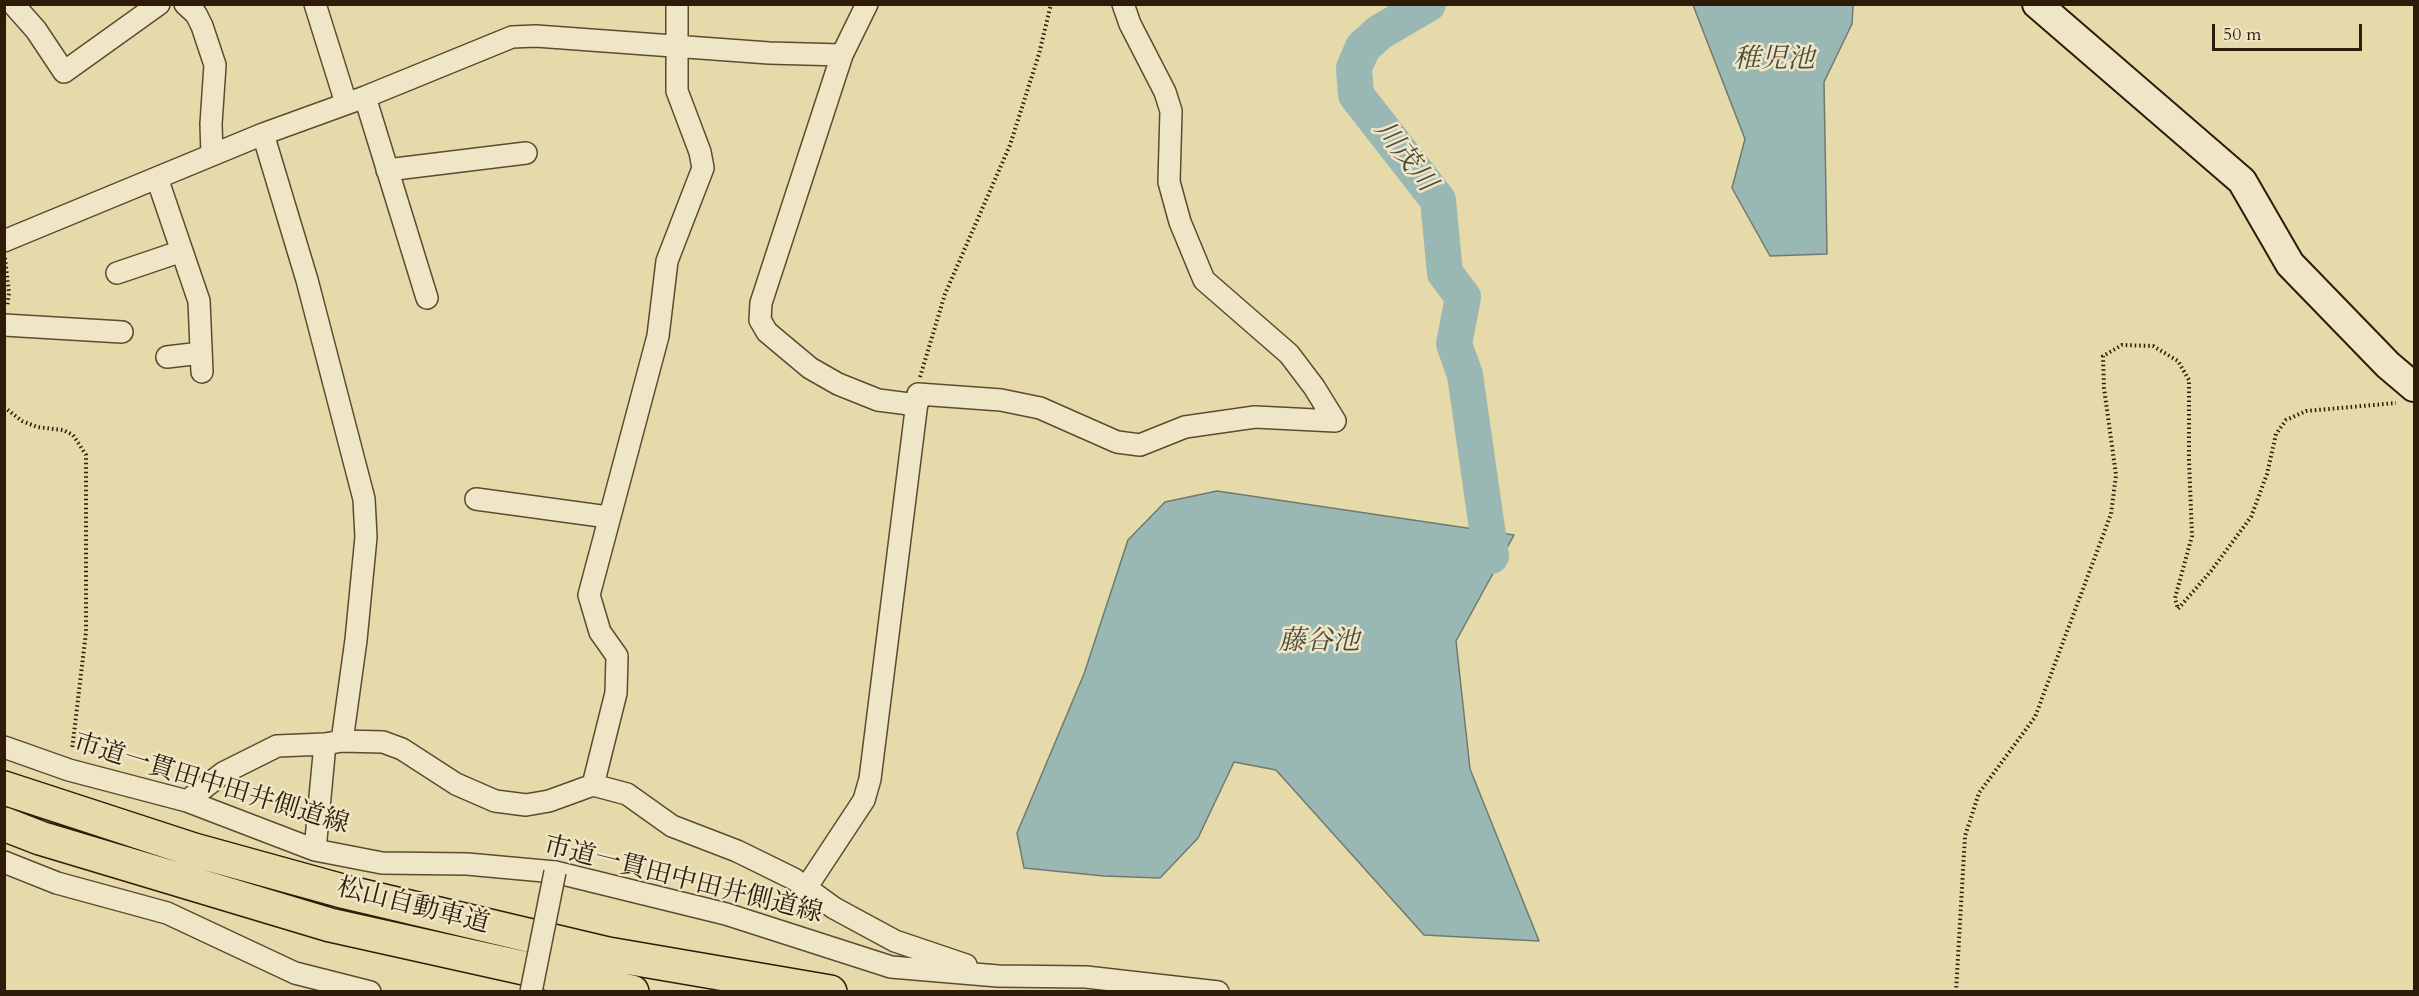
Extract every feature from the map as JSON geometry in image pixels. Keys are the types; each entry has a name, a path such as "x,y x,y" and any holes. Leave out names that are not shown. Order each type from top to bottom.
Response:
{"highway":[{"name":"松山自動車道","path":"4,788 194,850 346,892 608,954 830,992"},
{"name":"松山自動車道","path":"4,824 51,841 330,925 632,992"}],"street":[{"path":"13,4 36,30 64,72 159,4"},
{"path":"185,4 196,14 216,64 211,124 212,155"},
{"path":"315,4 387,170 427,298"},
{"path":"593,785 616,693 617,657 600,632 590,595 608,517 658,336 667,261 703,168 700,152 677,91 677,4"},
{"path":"867,4 842,55 761,303 760,320 767,332 810,368 838,384 878,399 1001,400 1040,408 1117,442 1140,445 1185,427 1255,417 1335,421 1314,387 1288,354 1204,280 1180,222 1169,182 1171,111 1166,92 1130,24 1123,4"},
{"path":"2037,4 2241,181 2290,264 2388,365 2409,395"},
{"path":"4,241 263,134 356,100 512,37 536,36 769,53 842,55"},
{"path":"263,134 307,280 364,499 366,537 356,640 333,743 315,850"},
{"path":"387,170 526,153"},
{"path":"157,178 199,301 202,362 167,357"},
{"path":"117,273 182,251"},
{"path":"5,318 122,332"},
{"path":"806,888 864,800 870,779 917,400"},
{"path":"476,499 608,517"},
{"path":"187,801 223,773 277,746 333,743 383,742 402,749 456,784 495,801 526,805 549,801 593,785 627,794 672,826 737,851 795,879 834,908 895,941 998,976"},
{"name":"市道一貫田中田井側道線","path":"4,747 69,770 187,801 315,850 382,863 467,864 555,872 726,914 891,967 998,976 1086,977 1218,992"},
{"path":"4,862 57,883 167,913 295,973 370,992"},
{"path":"531,992 555,872"}],"path":[{"path":"917,400 917,386 945,294 1010,146 1039,54 1051,4"},
{"path":"4,254 9,293 5,318"},
{"path":"1956,992 1965,836 1972,814 1979,793 2035,717 2111,514 2116,475 2104,388 2103,356 2122,345 2153,346 2178,361 2190,380 2189,459 2192,536 2175,598 2178,609 2211,571 2251,517 2267,474 2276,434 2286,420 2306,411 2409,395"},
{"path":"4,407 22,421 37,427 63,430 73,435 86,455 86,632 69,770"}],"water":[{"name":"稚児池","path":"1693,5 1853,5 1852,24 1824,82 1827,254 1770,256 1732,188 1745,139"},
{"name":"藤谷池","path":"1217,491 1514,535 1456,641 1470,769 1539,941 1424,935 1276,770 1234,762 1198,838 1160,878 1104,876 1024,868 1017,833 1084,674 1128,540 1165,502"}],"waterway":[{"name":"川茂川","path":"1428,4 1380,32 1363,47 1354,68 1356,95 1438,200 1445,273 1463,297 1454,344 1465,375 1491,556"}]}
